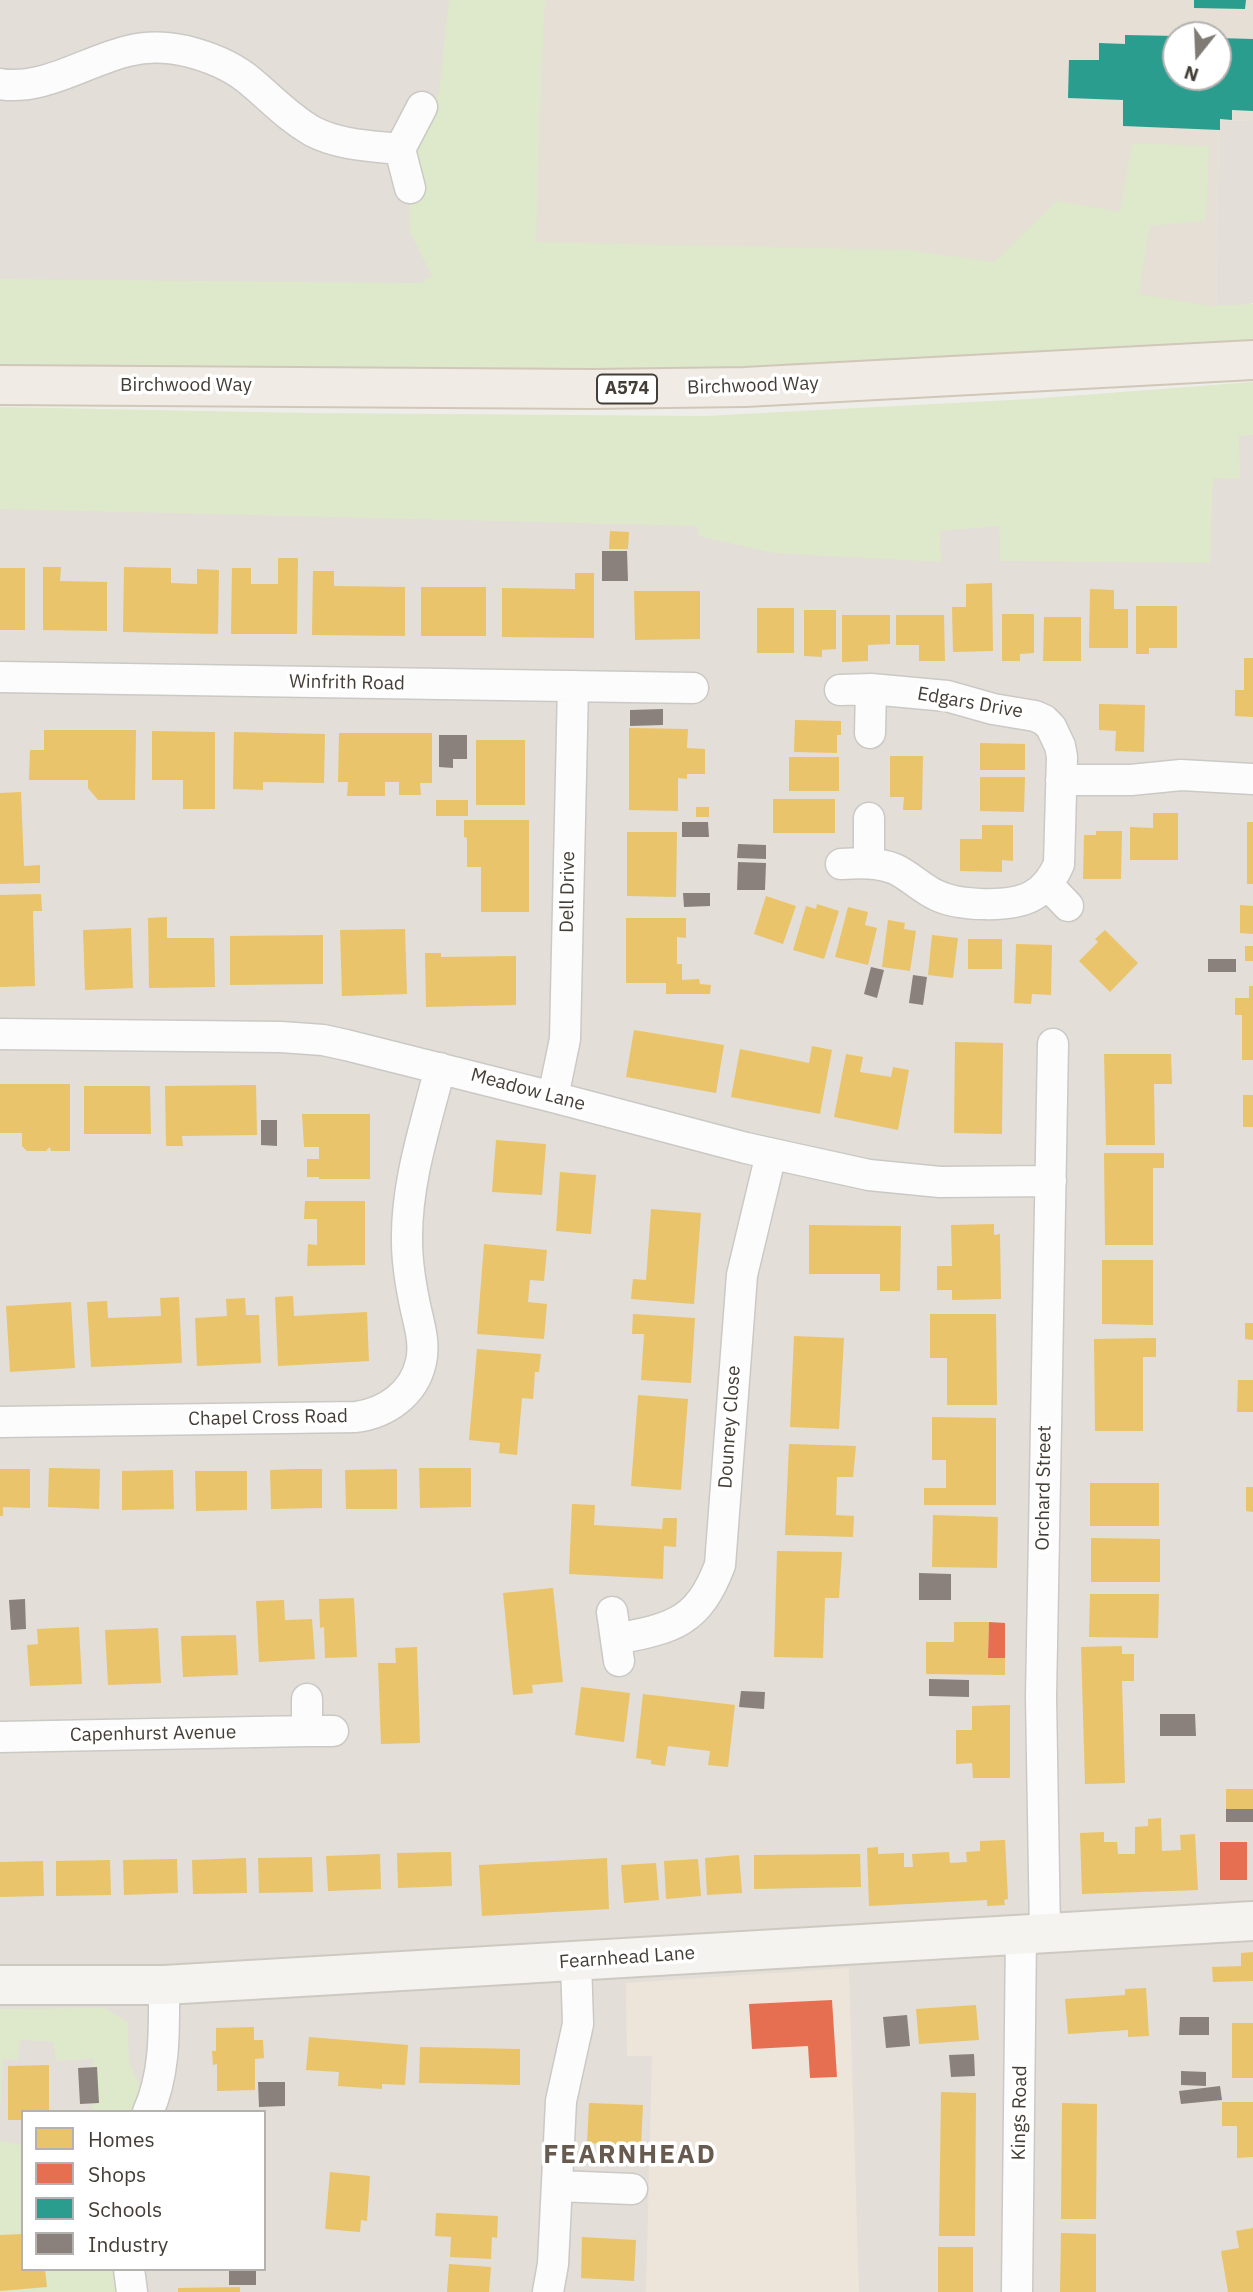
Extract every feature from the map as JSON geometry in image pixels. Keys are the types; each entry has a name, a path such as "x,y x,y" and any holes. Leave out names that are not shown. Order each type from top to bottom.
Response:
{"main road":[{"name":"Birchwood Way","path":"0,384 578,389 745,387 1253,360"}],"street":[{"path":"0,85 15,87 62,75 129,50 158,47 187,51 216,61 244,76 286,114 314,132 349,143 400,149"},
{"path":"410,188 400,149 422,107"},
{"name":"Winfrith Road","path":"0,677 693,688"},
{"name":"Dell Drive","path":"553,1097 565,1039 573,686"},
{"path":"870,733 871,689"},
{"name":"Edgars Drive","path":"839,690 871,689 947,696 1044,720 1051,727 1060,746 1061,780 1059,864 1047,884"},
{"path":"1061,780 1131,780 1181,775 1253,779"},
{"path":"869,818 855,863 895,869 938,896 968,903 1017,901 1028,898 1047,884 1068,906"},
{"name":"Meadow Lane","path":"0,1034 302,1037 440,1068 771,1154 869,1175 940,1182 1051,1181"},
{"name":"Orchard Street","path":"1033,1934 1041,1698 1053,1044"},
{"name":"Chapel Cross Road","path":"0,1422 356,1418 379,1412 399,1399 416,1375 421,1362 422,1332 412,1287 407,1240 415,1169 440,1068"},
{"name":"Dounrey Close","path":"616,1638 664,1628 689,1615 713,1583 720,1565 741,1275 771,1154"},
{"name":"Capenhurst Avenue","path":"0,1737 320,1731 307,1699"},
{"name":"Fearnhead Lane","path":"0,1985 164,1985 1253,1921"},
{"name":"Kings Road","path":"1017,2292 1033,1934"},
{"path":"548,2292 553,2264 561,2101 578,2024 576,1961"},
{"path":"149,2110 157,2091 161,2068 164,1985"},
{"path":"557,2186 632,2189"},
{"path":"129,2271 132,2292"}],"shaded area":[{"path":"0,0 455,0 435,288 0,282"},
{"path":"540,0 1253,0 1253,121 1219,120 1216,313 526,258"},
{"path":"1219,120 1253,121 1253,303 1216,313"},
{"path":"1253,420 1253,2292 0,2292 0,476"},
{"path":"849,1968 859,2292 646,2292 652,2056 627,2056 626,1983"}],"green space":[{"path":"449,0 547,0 544,9 536,242 907,250 994,262 1057,201 1120,212 1132,143 1209,146 1206,221 1150,226 1139,294 1210,306 1253,304 1253,339 863,372 0,374 0,279 420,283 432,276 410,232 408,162 439,92"},
{"path":"1253,382 1253,435 1239,436 1240,479 1213,478 1210,563 1000,561 999,526 940,531 941,562 773,553 699,536 697,526 0,509 0,407 705,416 1030,399"},
{"path":"104,2008 128,2022 129,2062 142,2091 140,2110 92,2110 93,2059 56,2061 53,2042 20,2040 18,2060 3,2059 0,2114 0,2009"},
{"path":"0,2141 21,2145 21,2271 119,2271 120,2292 0,2292"}],"building: Homes":[{"path":"610,531 629,532 628,549 609,549"},
{"path":"278,558 298,558 297,634 231,634 232,568 251,568 251,584 278,584"},
{"path":"43,567 61,567 60,581 107,582 107,631 43,630"},
{"path":"124,567 171,568 171,583 197,584 197,569 219,570 218,634 123,632"},
{"path":"0,568 25,568 25,630 0,630"},
{"path":"313,571 334,571 334,586 405,587 405,636 312,635"},
{"path":"575,573 594,573 594,638 502,637 502,588 575,589"},
{"path":"992,583 993,651 953,652 952,607 966,607 966,584"},
{"path":"421,587 486,587 486,636 421,636"},
{"path":"1090,589 1114,590 1114,609 1128,609 1128,648 1089,648"},
{"path":"634,591 700,591 700,639 635,640"},
{"path":"1136,606 1177,606 1177,648 1149,648 1149,654 1136,654"},
{"path":"757,608 794,608 794,653 757,653"},
{"path":"804,610 836,610 836,649 822,650 822,657 804,656"},
{"path":"1002,614 1034,614 1034,653 1020,654 1020,661 1002,661"},
{"path":"842,615 890,615 890,644 868,645 868,661 842,662"},
{"path":"896,615 944,615 945,661 919,661 919,645 896,645"},
{"path":"1044,617 1081,617 1081,661 1043,661"},
{"path":"1244,658 1253,658 1253,717 1235,716 1235,690 1244,690"},
{"path":"1099,704 1145,705 1144,752 1115,751 1116,731 1099,730"},
{"path":"795,720 841,721 841,735 837,735 837,753 794,752"},
{"path":"629,728 688,729 687,748 705,749 705,774 687,774 687,779 678,778 678,811 629,810"},
{"path":"44,730 136,730 135,800 98,800 88,788 88,780 29,780 30,750 44,750"},
{"path":"152,731 215,732 215,809 183,809 183,780 152,780"},
{"path":"234,732 325,734 324,783 263,782 263,790 233,789"},
{"path":"339,733 432,733 432,783 420,783 421,795 399,795 399,782 385,782 385,796 347,796 348,782 338,782"},
{"path":"476,740 525,740 525,805 476,805"},
{"path":"980,743 1025,744 1025,770 980,770"},
{"path":"890,756 923,756 922,810 903,810 904,797 890,797"},
{"path":"789,757 839,757 839,791 789,791"},
{"path":"980,777 1025,777 1024,812 980,811"},
{"path":"21,792 24,866 40,865 40,883 0,884 0,793"},
{"path":"773,799 835,799 835,833 773,833"},
{"path":"436,800 468,800 468,816 436,816"},
{"path":"696,807 709,807 709,817 696,817"},
{"path":"1153,813 1178,813 1178,860 1130,860 1130,827 1153,828"},
{"path":"464,820 529,820 529,912 481,912 481,867 467,867"},
{"path":"1247,822 1253,822 1253,884 1247,884"},
{"path":"982,825 1013,825 1013,861 1002,860 1002,872 960,871 960,839 982,839"},
{"path":"1096,831 1122,831 1121,879 1083,879 1084,835 1096,835"},
{"path":"627,832 677,832 676,897 627,896"},
{"path":"41,894 42,911 33,911 35,986 0,987 0,895"},
{"path":"766,896 796,906 783,944 754,934"},
{"path":"817,904 839,911 824,959 793,950 806,906 816,909"},
{"path":"1240,905 1253,906 1253,934 1240,933"},
{"path":"848,907 868,912 865,925 877,928 868,965 835,957"},
{"path":"167,917 167,938 214,938 215,987 149,988 148,918"},
{"path":"626,918 686,918 686,938 677,937 677,964 682,964 682,980 699,979 700,984 711,985 710,994 666,994 666,983 626,983"},
{"path":"888,920 905,923 904,929 916,931 910,971 882,967"},
{"path":"131,928 133,988 85,990 83,930"},
{"path":"405,929 407,994 342,996 340,930"},
{"path":"1105,930 1138,963 1110,992 1079,961 1098,942 1095,939"},
{"path":"323,935 323,984 230,985 230,936"},
{"path":"932,935 958,938 953,978 928,975"},
{"path":"968,939 1002,939 1002,969 968,969"},
{"path":"1016,944 1052,945 1051,995 1032,994 1031,1004 1014,1003"},
{"path":"1245,946 1253,946 1253,961 1245,961"},
{"path":"425,953 441,953 441,957 516,956 516,1005 426,1007"},
{"path":"1249,986 1253,986 1253,1060 1242,1060 1242,1015 1235,1015 1235,998 1249,998"},
{"path":"634,1030 724,1045 716,1093 626,1077"},
{"path":"955,1042 1003,1043 1002,1134 954,1133"},
{"path":"812,1046 832,1050 820,1114 731,1097 740,1049 809,1063"},
{"path":"846,1054 863,1057 860,1072 891,1077 893,1067 909,1070 898,1130 834,1117"},
{"path":"1104,1054 1171,1054 1172,1084 1154,1084 1155,1145 1106,1145"},
{"path":"0,1084 70,1084 70,1151 51,1151 50,1147 46,1151 27,1151 22,1146 22,1133 0,1133"},
{"path":"256,1085 257,1135 182,1136 183,1146 166,1146 165,1086"},
{"path":"84,1086 150,1086 151,1134 84,1134"},
{"path":"1243,1095 1253,1095 1253,1127 1243,1127"},
{"path":"302,1114 370,1114 370,1179 307,1177 307,1159 319,1159 319,1147 304,1147"},
{"path":"496,1140 546,1144 542,1195 492,1192"},
{"path":"1104,1153 1164,1153 1164,1168 1153,1168 1153,1245 1105,1245"},
{"path":"560,1172 596,1175 591,1234 556,1231"},
{"path":"305,1201 365,1201 365,1265 307,1266 308,1244 317,1245 317,1219 304,1219"},
{"path":"651,1209 701,1213 694,1304 631,1299 633,1279 646,1280"},
{"path":"994,1224 994,1235 1000,1234 1001,1299 952,1300 952,1290 937,1290 937,1266 952,1266 951,1225"},
{"path":"809,1225 901,1226 900,1291 880,1291 880,1274 809,1274"},
{"path":"484,1244 547,1250 544,1281 530,1280 528,1302 547,1304 544,1339 477,1334"},
{"path":"1102,1260 1153,1260 1153,1325 1102,1324"},
{"path":"293,1296 294,1316 367,1312 369,1361 278,1366 275,1297"},
{"path":"179,1297 182,1363 91,1367 87,1302 107,1301 108,1318 161,1316 160,1298"},
{"path":"245,1298 246,1315 259,1315 261,1363 197,1366 195,1318 227,1316 226,1299"},
{"path":"71,1302 75,1368 10,1372 6,1306"},
{"path":"633,1314 695,1318 691,1383 641,1380 644,1334 632,1334"},
{"path":"930,1314 996,1314 997,1405 947,1405 947,1358 930,1358"},
{"path":"1245,1323 1253,1323 1253,1340 1245,1339"},
{"path":"794,1336 844,1338 839,1429 790,1427"},
{"path":"1156,1338 1156,1357 1143,1357 1143,1431 1095,1431 1094,1339"},
{"path":"477,1349 541,1354 539,1372 535,1372 533,1399 522,1398 517,1455 499,1453 500,1443 469,1440"},
{"path":"1238,1380 1253,1380 1253,1412 1237,1412"},
{"path":"638,1395 688,1399 681,1490 631,1486"},
{"path":"932,1417 996,1418 996,1505 924,1505 924,1488 946,1488 946,1460 932,1460"},
{"path":"789,1444 856,1446 853,1477 837,1477 836,1515 854,1516 853,1537 785,1535"},
{"path":"49,1468 100,1469 99,1509 48,1507"},
{"path":"419,1468 471,1468 471,1507 420,1508"},
{"path":"0,1469 30,1469 30,1508 3,1507 3,1516 0,1516"},
{"path":"322,1469 322,1508 271,1509 270,1470"},
{"path":"397,1469 397,1509 346,1509 345,1470"},
{"path":"173,1470 174,1509 122,1510 122,1471"},
{"path":"195,1471 247,1471 247,1510 196,1511"},
{"path":"1090,1483 1159,1483 1159,1526 1090,1526"},
{"path":"1246,1487 1253,1487 1253,1512 1246,1511"},
{"path":"572,1504 595,1505 594,1525 662,1529 663,1518 677,1518 676,1547 664,1546 663,1579 569,1574"},
{"path":"933,1515 998,1517 997,1568 932,1567"},
{"path":"1091,1538 1160,1539 1160,1582 1091,1582"},
{"path":"777,1551 842,1552 839,1598 825,1598 823,1658 774,1657"},
{"path":"553,1588 563,1682 532,1685 533,1693 513,1695 503,1593"},
{"path":"1090,1594 1159,1594 1158,1638 1089,1637"},
{"path":"354,1598 357,1657 325,1658 324,1627 320,1628 319,1599"},
{"path":"284,1600 285,1620 312,1619 315,1659 259,1662 256,1601"},
{"path":"954,1622 989,1622 988,1658 1005,1658 1005,1675 926,1674 926,1642 954,1642"},
{"path":"79,1627 82,1684 30,1686 27,1645 38,1644 37,1629"},
{"path":"158,1628 161,1683 108,1685 105,1630"},
{"path":"236,1635 238,1675 183,1677 181,1636"},
{"path":"1122,1646 1122,1654 1134,1654 1134,1681 1122,1681 1125,1783 1085,1784 1081,1647"},
{"path":"417,1647 420,1743 381,1744 378,1663 396,1663 395,1648"},
{"path":"581,1687 630,1693 624,1742 575,1735"},
{"path":"643,1694 735,1705 728,1767 708,1765 710,1751 668,1746 665,1766 636,1758"},
{"path":"1010,1705 1010,1778 973,1778 972,1763 956,1764 956,1730 972,1730 972,1706"},
{"path":"1226,1789 1253,1789 1253,1809 1226,1809"},
{"path":"1161,1818 1162,1851 1181,1850 1180,1835 1195,1834 1198,1890 1082,1894 1080,1833 1104,1832 1104,1842 1117,1842 1118,1854 1135,1854 1135,1827 1148,1826 1148,1819"},
{"path":"1005,1840 1008,1899 1004,1900 1005,1905 987,1906 987,1900 869,1906 867,1848 878,1847 878,1854 904,1853 904,1867 913,1867 912,1854 949,1852 950,1863 967,1862 966,1852 980,1851 980,1841"},
{"path":"451,1852 452,1886 398,1888 397,1853"},
{"path":"380,1854 381,1889 328,1891 326,1856"},
{"path":"860,1854 861,1887 754,1889 754,1855"},
{"path":"739,1855 742,1893 707,1895 705,1858"},
{"path":"312,1857 313,1892 259,1893 258,1858"},
{"path":"246,1858 247,1893 193,1894 192,1860"},
{"path":"607,1858 609,1909 482,1916 479,1865"},
{"path":"177,1859 178,1893 124,1895 123,1860"},
{"path":"698,1859 701,1896 666,1899 664,1861"},
{"path":"110,1860 111,1895 56,1896 56,1861"},
{"path":"43,1861 44,1896 0,1897 0,1862"},
{"path":"656,1863 659,1900 624,1903 621,1865"},
{"path":"1253,1952 1253,1981 1213,1982 1212,1967 1241,1966 1241,1953"},
{"path":"1146,1988 1149,2036 1128,2037 1128,2030 1068,2034 1065,1999 1125,1995 1125,1989"},
{"path":"976,2005 979,2040 919,2044 916,2009"},
{"path":"1232,2023 1253,2023 1253,2078 1232,2078"},
{"path":"254,2027 254,2040 263,2040 264,2058 255,2059 255,2090 217,2091 217,2064 213,2065 212,2051 216,2051 216,2028"},
{"path":"309,2037 408,2045 405,2085 382,2084 382,2089 338,2086 339,2072 306,2070"},
{"path":"420,2047 520,2049 520,2085 419,2083"},
{"path":"49,2065 49,2110 21,2110 21,2120 8,2120 8,2066"},
{"path":"941,2092 976,2093 975,2236 939,2236"},
{"path":"1222,2102 1253,2102 1253,2157 1237,2158 1237,2126 1222,2126"},
{"path":"589,2103 643,2105 641,2146 587,2143"},
{"path":"1062,2103 1097,2104 1096,2219 1061,2219"},
{"path":"330,2172 370,2176 367,2221 361,2220 360,2232 325,2229"},
{"path":"436,2213 498,2216 497,2238 492,2237 491,2259 450,2257 451,2237 435,2236"},
{"path":"1253,2228 1253,2292 1228,2292 1221,2251 1239,2248 1236,2231"},
{"path":"1061,2233 1096,2234 1096,2292 1060,2292"},
{"path":"21,2234 21,2271 45,2271 47,2287 0,2291 0,2235"},
{"path":"582,2237 636,2240 634,2281 581,2278"},
{"path":"938,2247 973,2247 973,2292 938,2292"},
{"path":"449,2264 491,2267 489,2292 447,2292"},
{"path":"240,2287 240,2292 178,2292 178,2288"}],"building: Shops":[{"path":"989,1622 1005,1623 1005,1658 988,1658"},
{"path":"1220,1842 1247,1842 1247,1880 1220,1880"},
{"path":"832,2000 837,2077 810,2078 808,2046 752,2049 749,2004"}],"building: Schools":[{"path":"1194,0 1246,0 1245,9 1194,8"},
{"path":"1125,35 1162,36 1162,91 1232,91 1232,38 1253,39 1253,111 1232,110 1232,120 1220,119 1220,130 1123,126 1123,100 1068,98 1069,60 1099,60 1099,43 1125,44"}],"building: Industry":[{"path":"602,551 627,551 628,581 602,581"},
{"path":"663,709 663,725 630,726 630,710"},
{"path":"439,735 467,735 467,759 453,759 453,768 439,767"},
{"path":"682,822 708,822 709,837 682,837"},
{"path":"738,844 766,845 766,859 737,858"},
{"path":"738,862 766,863 765,890 737,890"},
{"path":"683,893 710,893 710,906 684,907"},
{"path":"1208,959 1236,959 1236,972 1208,972"},
{"path":"871,967 884,970 877,998 864,994"},
{"path":"913,975 927,977 923,1005 909,1003"},
{"path":"261,1120 277,1120 277,1146 261,1145"},
{"path":"919,1573 951,1574 951,1600 919,1600"},
{"path":"25,1599 26,1629 11,1630 9,1600"},
{"path":"929,1679 969,1680 969,1697 929,1696"},
{"path":"741,1691 765,1692 764,1709 739,1707"},
{"path":"1160,1714 1195,1714 1196,1736 1160,1736"},
{"path":"1226,1809 1253,1809 1253,1822 1226,1822"},
{"path":"907,2015 910,2046 886,2048 883,2017"},
{"path":"1180,2017 1209,2017 1209,2035 1179,2035"},
{"path":"974,2054 975,2076 951,2077 949,2055"},
{"path":"97,2067 99,2103 80,2104 78,2068"},
{"path":"1181,2071 1206,2072 1206,2086 1181,2085"},
{"path":"258,2082 285,2082 285,2106 259,2107"},
{"path":"1220,2086 1222,2100 1181,2104 1179,2091"},
{"path":"229,2271 256,2271 256,2285 229,2285"}],"district":[{"name":"FEARNHEAD","path":"630,2155"}]}
